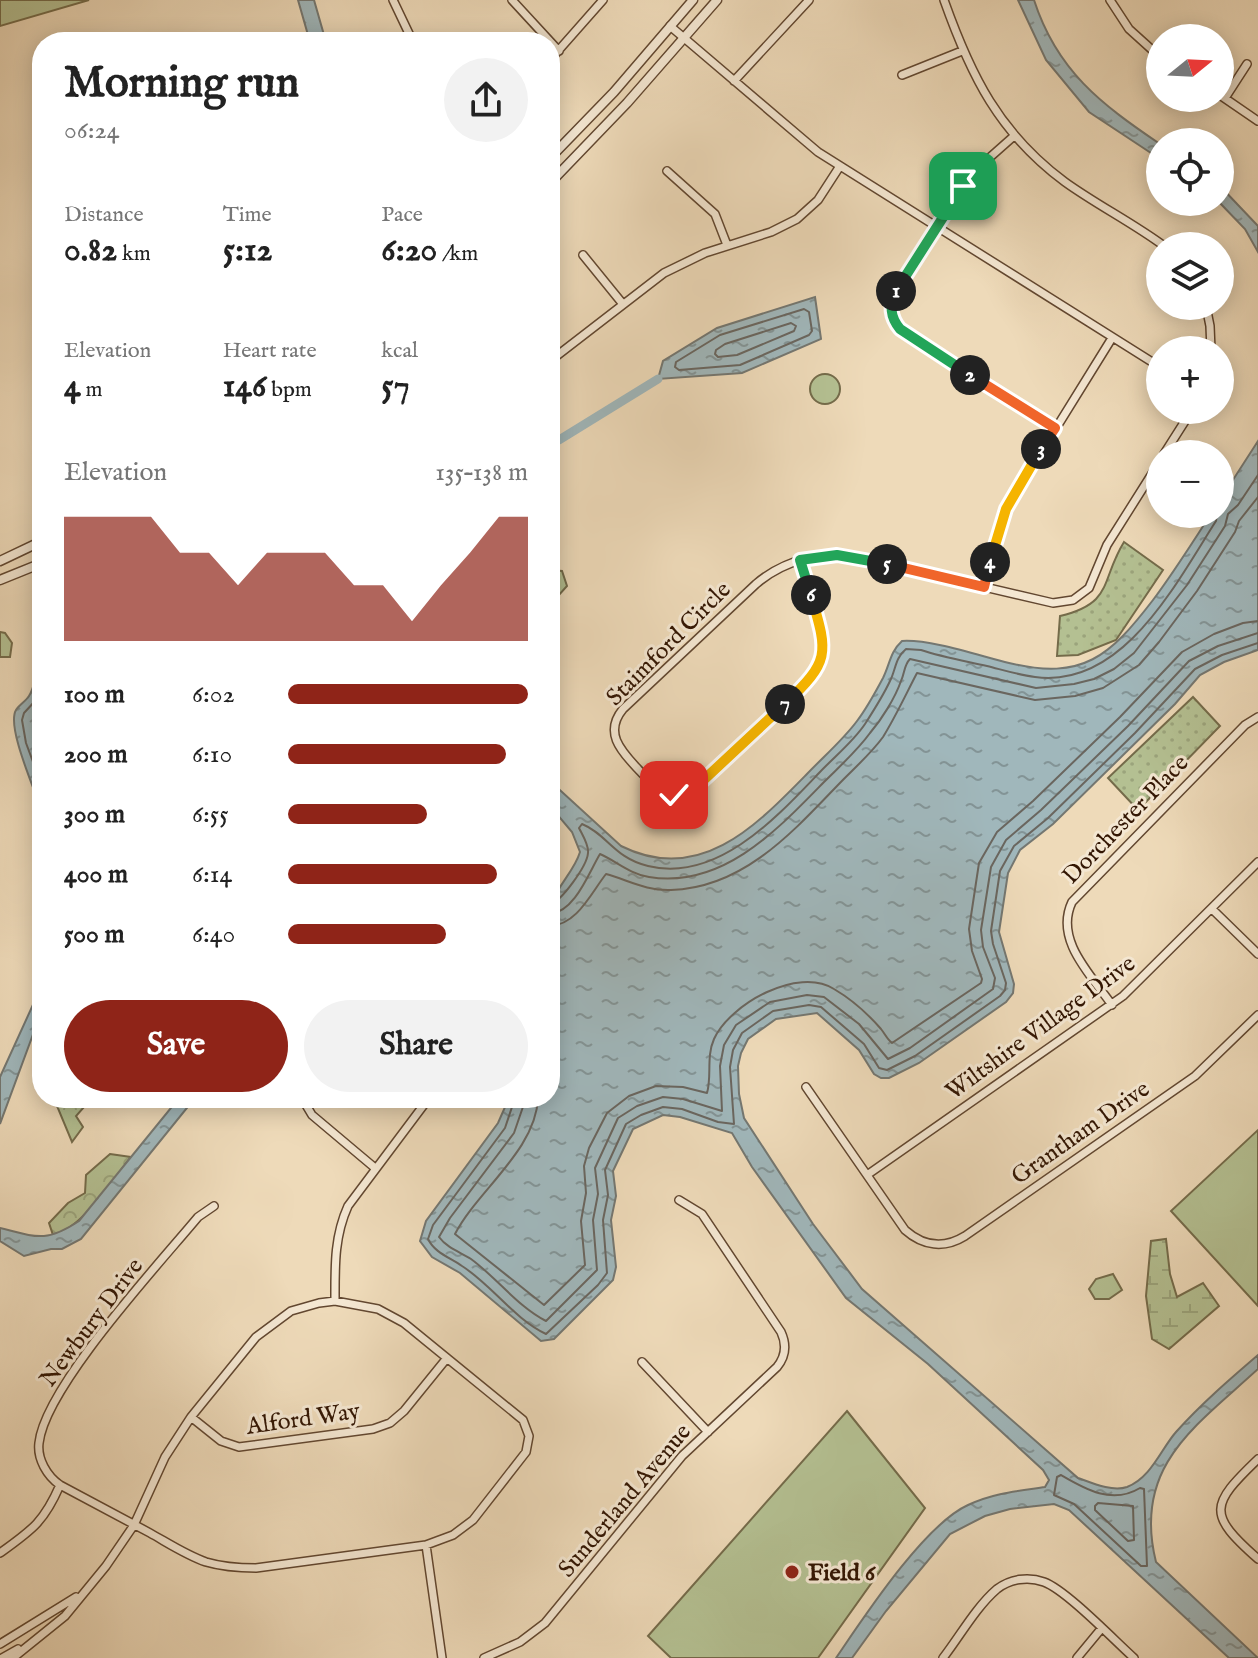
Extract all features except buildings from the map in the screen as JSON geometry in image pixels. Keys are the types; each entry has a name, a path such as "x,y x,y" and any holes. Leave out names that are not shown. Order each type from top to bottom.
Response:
{"street":[{"path":"393,0 408,32"},
{"path":"512,0 541,32"},
{"path":"560,50 603,0"},
{"path":"560,148 614,92 693,0"},
{"path":"560,173 627,103 717,0"},
{"path":"734,81 809,0"},
{"path":"944,0 962,51 983,94 1014,136 1068,184 1146,234"},
{"path":"1110,0 1129,29 1146,44"},
{"path":"670,26 797,135 840,166 1146,359"},
{"path":"902,75 962,51"},
{"path":"1234,81 1247,64"},
{"path":"1234,105 1258,121"},
{"path":"1014,136 971,176 893,297 891,308 896,325 904,333 1055,428"},
{"path":"560,353 622,303 674,267 727,245 774,231 797,219 818,200 840,166"},
{"path":"667,171 715,214 727,245"},
{"path":"583,255 622,303"},
{"path":"984,587 1006,509 1112,338"},
{"path":"800,560 822,555 852,556 1053,603 1066,602 1079,596 1093,582 1107,545 1146,483"},
{"path":"0,561 32,546"},
{"name":"Staimford Circle","path":"800,560 823,637 823,653 816,672 695,788 674,795 658,789 618,746 614,735 617,718 756,584 774,571 800,560"},
{"path":"0,580 32,567"},
{"name":"Dorchester Place","path":"1112,1005 1069,942 1067,918 1072,902 1245,725 1258,717"},
{"name":"Wiltshire Village Drive","path":"867,1175 1112,1005 1141,981 1258,862"},
{"path":"1213,910 1258,954"},
{"name":"Grantham Drive","path":"867,1175 910,1234 936,1244 954,1242 1195,1076 1258,1015"},
{"path":"806,1087 867,1175"},
{"path":"308,1108 312,1115 375,1168"},
{"path":"335,1301 335,1249 342,1219 356,1193 421,1108"},
{"name":"Sunderland Avenue","path":"484,1658 520,1642 545,1623 673,1466 777,1367 784,1356 785,1344 781,1332 702,1214 679,1200"},
{"name":"Newbury Drive","path":"214,1206 198,1217 90,1348 60,1394 38,1446 43,1465 60,1485 204,1561 238,1568 426,1545 453,1535 473,1520 523,1457 530,1441 523,1420 447,1358"},
{"path":"13,1658 65,1616 106,1566 134,1525 165,1457 191,1417 266,1327 278,1318 305,1306 335,1301 365,1304 392,1315 447,1358"},
{"name":"Alford Way","path":"191,1417 221,1441 239,1447 379,1428 400,1416 447,1358"},
{"path":"642,1362 708,1432"},
{"path":"1258,1459 1228,1488 1220,1511 1228,1531 1258,1559"},
{"path":"0,1553 39,1524 60,1485"},
{"path":"426,1545 442,1658"},
{"path":"943,1658 990,1597 1015,1580 1033,1579 1050,1584 1134,1658"},
{"path":"0,1644 82,1594"},
{"path":"1077,1658 1101,1629"},
{"path":"2,1658 39,1637"}],"green space":[{"path":"0,0 89,0 0,26"},
{"path":"825,374 836,378 840,389 836,400 825,404 814,400 810,389 814,378"},
{"path":"1124,542 1163,570 1116,640 1078,655 1057,656 1060,616 1077,611 1098,597"},
{"path":"560,571 562,571 567,586 560,594"},
{"path":"0,632 5,633 12,643 10,657 0,657"},
{"path":"1193,697 1220,726 1138,810 1108,778"},
{"path":"58,1108 83,1108 76,1116 83,1127 72,1142"},
{"path":"1258,1130 1258,1306 1171,1211"},
{"path":"110,1154 131,1157 86,1213 64,1231 53,1235 49,1223 68,1203 85,1193 86,1175"},
{"path":"1166,1239 1170,1274 1177,1297 1203,1283 1219,1306 1169,1349 1152,1339 1146,1296 1151,1241"},
{"path":"1113,1274 1122,1290 1109,1299 1095,1299 1089,1289 1096,1279"},
{"name":"Field 6","path":"847,1411 925,1508 818,1658 671,1658 648,1636"}],"water":[{"path":"298,0 314,0 323,32 307,32"},
{"path":"1018,0 1034,0 1055,47 1068,66 1100,100 1146,134 1146,150 1089,112 1046,60"},
{"path":"1234,201 1258,226 1258,252 1245,229 1232,216"},
{"path":"815,297 821,339 742,373 658,379 663,361 717,328"},
{"path":"1258,441 1258,650 1224,662 1200,675 1175,704 1053,824 1020,850 1008,873 999,932 1014,984 1013,993 1006,1002 919,1063 889,1078 874,1074 859,1050 817,1013 776,1019 748,1039 741,1053 739,1094 744,1118 813,1224 862,1289 1078,1478 1115,1488 1135,1483 1149,1470 1186,1422 1258,1355 1258,1369 1192,1430 1175,1451 1161,1474 1153,1499 1151,1528 1156,1562 1258,1658 1229,1658 1069,1510 1054,1504 1010,1509 985,1516 950,1534 886,1611 852,1658 836,1658 914,1551 951,1516 987,1498 1045,1487 1049,1480 1043,1470 928,1364 846,1298 752,1167 732,1133 663,1115 633,1129 613,1171 616,1196 611,1220 616,1267 613,1280 554,1339 541,1341 460,1273 432,1257 420,1241 426,1221 498,1123 505,1108 560,1108 560,887 580,852 572,832 560,818 560,790 621,846 649,856 676,859 700,854 724,845 767,814 846,735 868,706 902,641 941,645 1035,668 1076,666 1093,659 1123,636 1176,568 1202,528 1234,528 1234,478"},
{"path":"32,688 32,785 18,744 14,718 16,710"},
{"path":"32,1007 32,1037 0,1124 0,1077"},
{"path":"171,1108 187,1108 81,1239 62,1249 24,1256 0,1241 0,1228 41,1236 58,1233 79,1221"}],"waterway":[{"path":"560,439 658,379"}],"place":[{"name":"Field 6","path":"792,1572"}],"route":[{"path":"674,795 695,788 808,682 819,667 824,649 823,637 800,560 822,555 852,556 984,587 1006,509 1055,428 904,333 893,320 891,308 896,292 963,186"}]}
